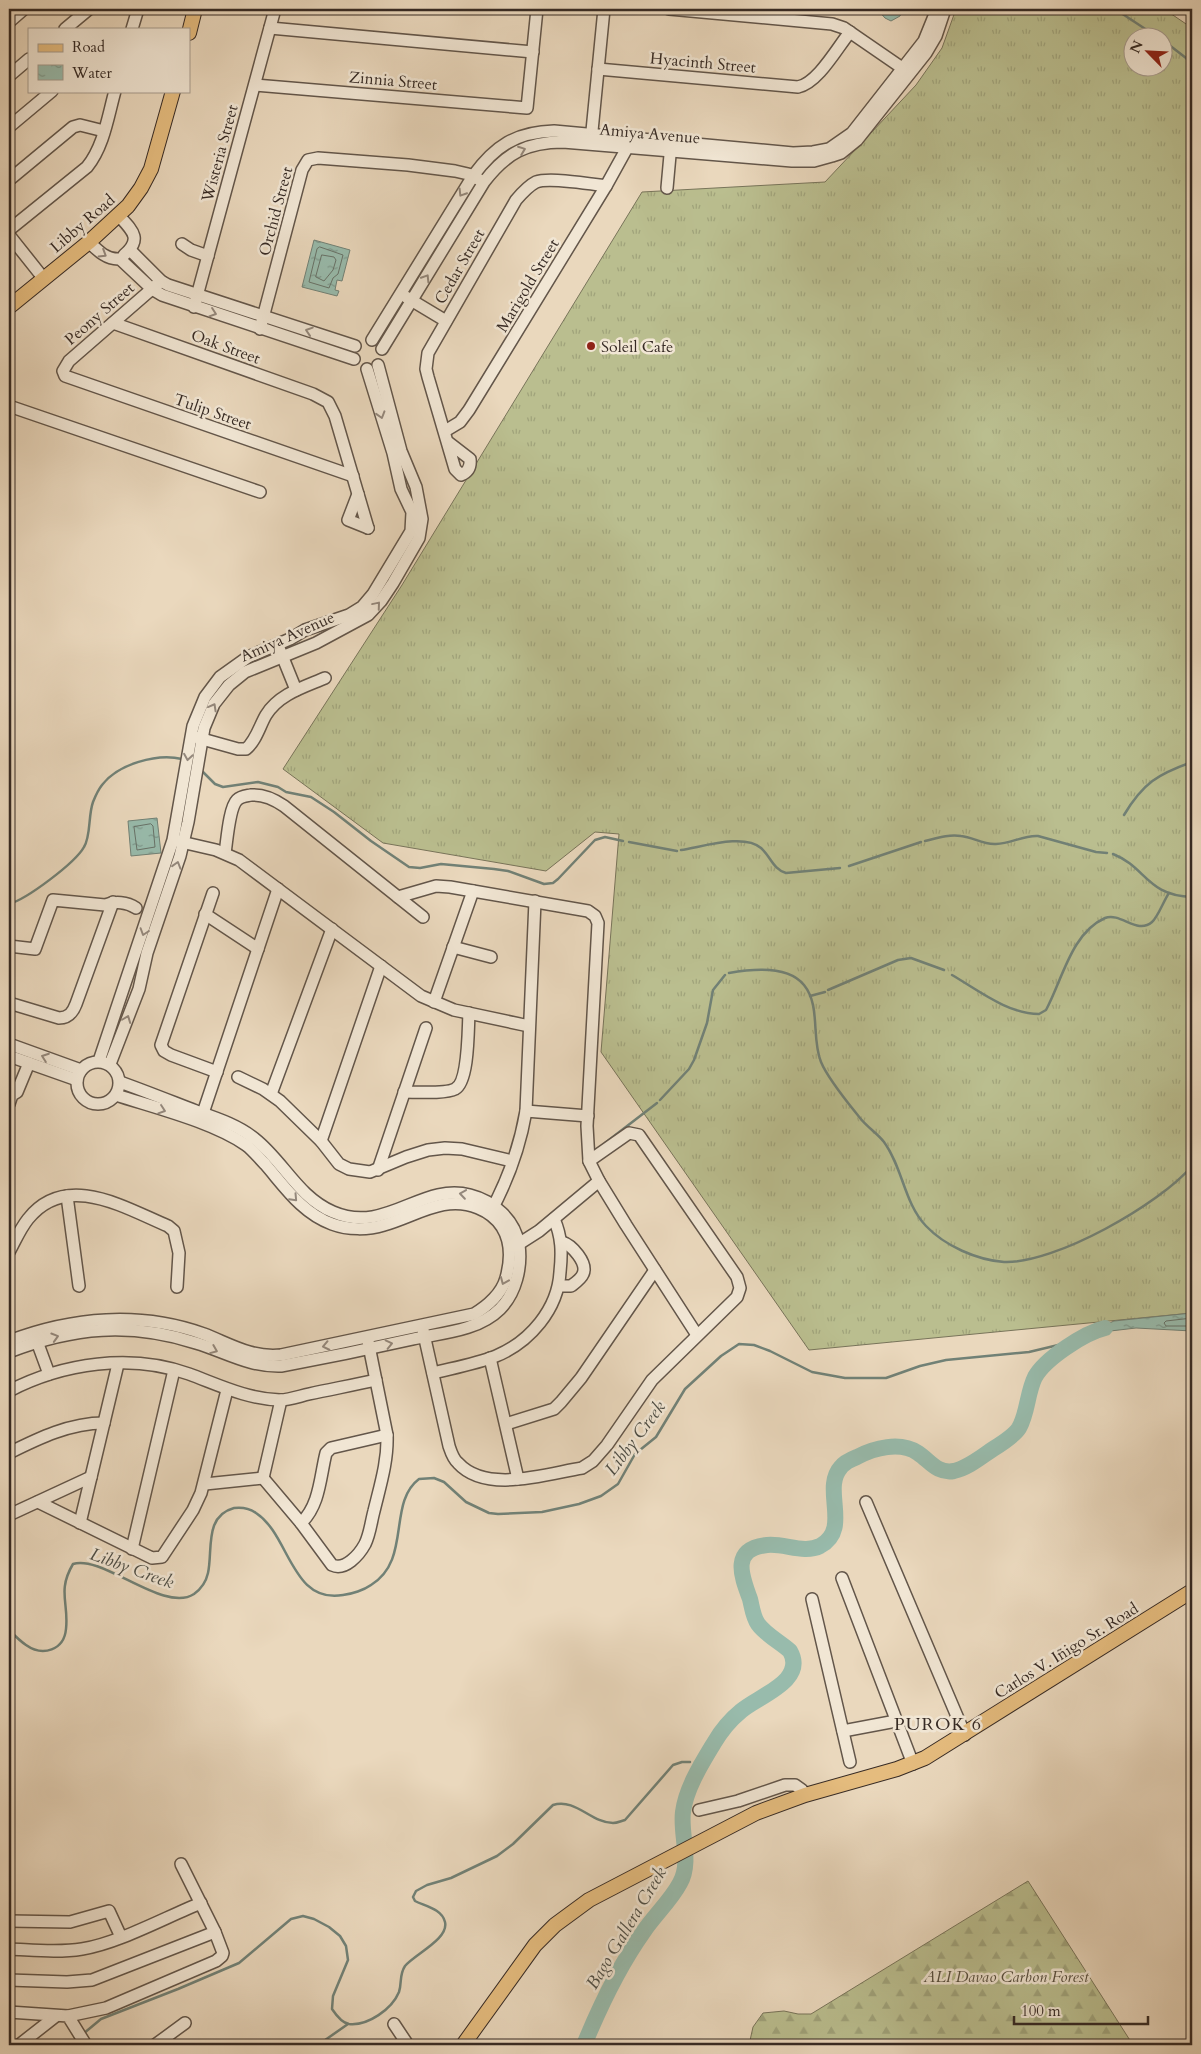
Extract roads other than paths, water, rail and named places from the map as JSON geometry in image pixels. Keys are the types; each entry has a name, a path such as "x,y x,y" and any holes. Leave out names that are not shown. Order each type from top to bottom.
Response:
{"main road":[{"path":"190,29 195,9"},
{"name":"Libby Road","path":"9,308 119,216 141,188 151,169 173,92"},
{"name":"Carlos V. Iñigo Sr. Road","path":"462,2045 529,1953 555,1925 589,1900 756,1813 805,1794 913,1764 965,1734 1192,1591"}],"street":[{"path":"9,22 24,9"},
{"path":"66,28 89,9"},
{"path":"132,28 138,9"},
{"name":"Wisteria Street","path":"194,306 275,9"},
{"path":"270,28 533,52 538,9"},
{"path":"591,139 604,9"},
{"path":"669,9 825,23 838,26 850,32 907,71"},
{"name":"Amiya Avenue","path":"907,71 924,41 936,9"},
{"name":"Amiya Avenue","path":"372,340 473,176 488,157 502,145 524,135 554,131 591,139 670,147 793,153 829,149 858,127 932,45 945,9"},
{"name":"Hyacinth Street","path":"598,69 792,87 804,86 813,80 850,32"},
{"name":"Zinnia Street","path":"255,85 527,108 533,52"},
{"path":"9,76 28,60"},
{"path":"9,127 51,92"},
{"path":"9,230 87,167 96,152 104,131 115,92"},
{"path":"9,180 73,127 80,124 104,131"},
{"name":"Amiya Avenue","path":"382,349 484,182 506,158 525,148 554,142 591,139"},
{"name":"Marigold Street","path":"447,437 469,410 606,186 628,143"},
{"path":"666,188 670,147"},
{"name":"Orchid Street","path":"260,329 306,157 408,165 462,172 484,182"},
{"name":"Cedar Street","path":"447,437 428,377 426,360 431,346 516,200 526,188 538,181 548,180 606,186"},
{"path":"89,242 112,259 120,259 130,250 134,241 133,232 119,216"},
{"path":"9,236 44,279"},
{"path":"182,244 191,250 208,256"},
{"path":"130,250 162,281 197,295 355,346"},
{"path":"120,259 152,289 162,295 354,359 359,366 372,367 382,356 382,349 378,343 372,340 364,340 355,346"},
{"name":"Peony Street","path":"64,374 64,367 69,361 162,281"},
{"path":"401,294 446,321"},
{"name":"Oak Street","path":"113,323 313,394 328,402 335,416 353,476"},
{"path":"354,359 355,346"},
{"name":"Amiya Avenue","path":"105,1063 142,982 156,911 178,841 196,738 210,712 229,685 315,626 368,615 381,601 419,538 417,526 421,512 416,487 399,458 372,367"},
{"name":"Tulip Street","path":"64,374 71,379 353,476"},
{"path":"9,406 260,492"},
{"path":"353,476 358,494"},
{"name":"Amiya Avenue","path":"280,650 316,643 350,619"},
{"path":"280,650 296,690"},
{"path":"196,738 238,749 246,749 273,705 296,690 325,678"},
{"path":"225,853 232,808 236,800 244,796 257,794 268,797 284,806 423,917"},
{"path":"178,841 225,853 239,860 381,966 434,1002 469,1013 530,1026"},
{"path":"398,897 436,886 588,911 597,919 588,1116 589,1161 599,1181 697,1336"},
{"path":"201,1118 278,889"},
{"path":"434,1002 472,891"},
{"path":"213,893 160,1050 217,1072"},
{"path":"9,946 35,949 53,900 109,905 130,910 136,908 156,911"},
{"path":"492,1210 512,1161 526,1111 535,901"},
{"path":"9,1003 59,1018 69,1019 76,1004 109,905"},
{"path":"206,914 258,949"},
{"path":"271,1094 332,929"},
{"path":"453,947 491,957"},
{"path":"321,1141 381,966"},
{"path":"404,1092 461,1088 469,1013"},
{"path":"378,1170 426,1028"},
{"path":"9,1044 79,1075"},
{"path":"9,1056 79,1075"},
{"path":"11,1100 11,1089 26,1062"},
{"path":"89,1063 105,1063 117,1072 120,1082 116,1095 104,1103 91,1103 80,1094 79,1075 89,1063"},
{"path":"238,1077 271,1094 288,1108 321,1141 339,1164 349,1169 365,1172 378,1170 406,1157 445,1148 462,1149 512,1161"},
{"path":"120,1082 201,1118"},
{"path":"9,1341 109,1330 152,1332 198,1344 245,1362 267,1367 280,1366 423,1331 470,1326 499,1310 512,1290 518,1276 520,1263 514,1247 516,1235 501,1211 492,1210 470,1195 452,1193 432,1197 381,1216 368,1218 345,1216 321,1206 308,1197 278,1161 254,1138 227,1122 201,1118 116,1095"},
{"path":"526,1111 588,1116"},
{"path":"423,1331 449,1446 457,1463 474,1474 500,1481 582,1468 593,1461 607,1445 652,1380 737,1297 740,1288 737,1277 639,1135 629,1133 589,1161"},
{"path":"514,1247 554,1219 599,1181"},
{"path":"9,1252 28,1218 48,1202 67,1196 87,1195 168,1226 174,1231 179,1253 177,1287"},
{"path":"67,1196 79,1286"},
{"path":"433,1373 490,1358 513,1346 532,1332 546,1314 559,1286 562,1242 554,1219"},
{"path":"559,1286 571,1286 581,1278 584,1272 582,1264 571,1247 562,1242"},
{"path":"506,1424 554,1409 561,1402 581,1378 655,1270"},
{"path":"9,1352 36,1338"},
{"path":"36,1338 50,1374"},
{"path":"263,1478 301,1522 328,1561 335,1566 344,1565 361,1550 368,1534 385,1463 387,1435 369,1343"},
{"path":"490,1358 518,1478"},
{"path":"9,1391 50,1374 85,1366 118,1364 142,1364 174,1370 227,1390 255,1397 281,1400 376,1380"},
{"path":"80,1523 118,1364"},
{"path":"132,1549 174,1370"},
{"path":"38,1502 132,1549 152,1558 162,1558 192,1510 205,1484 227,1390"},
{"path":"263,1478 281,1400"},
{"path":"9,1453 63,1429 78,1425 104,1423"},
{"path":"301,1522 308,1516 314,1506 326,1453 331,1448 387,1435"},
{"path":"9,1515 91,1477"},
{"path":"205,1484 263,1478"},
{"path":"866,1502 965,1734"},
{"path":"842,1578 913,1764"},
{"path":"812,1600 850,1762"},
{"path":"843,1731 896,1721"},
{"path":"699,1810 738,1801 785,1785 795,1785 805,1794"},
{"path":"9,2013 68,2016 106,2008 216,1961 222,1956 223,1953 215,1932 181,1864"},
{"path":"9,1950 74,1950 104,1943 201,1903"},
{"path":"9,1921 70,1922 109,1911 121,1937"},
{"path":"9,1980 67,1982 92,1980 215,1932"},
{"path":"22,2043 56,2016"},
{"path":"68,2016 82,2040"},
{"path":"155,2045 185,2023"},
{"path":"394,2024 408,2045"}],"water":[{"path":"877,9 903,9 900,16 891,21 885,18"},
{"path":"314,240 350,250 342,281 337,280 335,290 339,291 337,296 302,287"},
{"path":"157,818 161,853 131,856 128,821"},
{"path":"1192,1313 1192,1331 1136,1328 1085,1334 1114,1321"}],"waterway":[{"path":"1115,9 1144,28"},
{"path":"1174,49 1186,58 1192,66"},
{"path":"9,904 38,888 61,871 79,854 88,837 93,802 101,787 109,778 128,766 150,759 182,759"},
{"path":"1124,815 1138,795 1152,781 1192,762"},
{"path":"203,772 215,784 223,787 258,782 278,787 286,792 311,797 409,867 420,868 441,864 494,869 508,871 544,884 553,883 595,840 605,837 623,841"},
{"path":"925,841 956,836 996,844 1038,836 1096,852 1107,853"},
{"path":"629,842 677,851"},
{"path":"681,850 723,842 744,842 761,848 775,866 786,873 840,868"},
{"path":"849,866 921,842"},
{"path":"1113,854 1133,866 1165,892 1192,897"},
{"path":"952,975 1005,1006 1027,1013 1039,1014 1046,1010 1076,946 1093,925 1105,918 1111,917 1135,925 1146,925 1154,920 1169,893"},
{"path":"828,990 898,960 911,958 944,970"},
{"path":"729,973 748,970 779,971 789,974 804,985 809,993 814,1012 818,1053 828,1076 860,1118 884,1142 919,1217 942,1240 962,1251 994,1261 1004,1262 1025,1260 1050,1253 1077,1243 1132,1214 1177,1181 1192,1166"},
{"path":"660,1100 689,1069 694,1060 707,1023 713,990 725,975"},
{"path":"810,996 825,992"},
{"path":"605,1143 657,1103"},
{"name":"Bago Gallera Creek","path":"584,2045 603,2001 626,1958 680,1883 685,1866 683,1812 687,1794 700,1767 729,1722 749,1705 778,1687 792,1671 793,1662 790,1651 765,1632 755,1618 742,1572 743,1558 756,1547 774,1545 807,1549 820,1546 829,1539 834,1530 834,1486 836,1476 844,1464 864,1454 887,1447 903,1447 918,1453 943,1471 959,1470 974,1462 1007,1440 1019,1428 1035,1377 1047,1362 1076,1341 1105,1328"},
{"name":"Libby Creek","path":"9,1630 26,1645 39,1651 52,1649 61,1642 67,1620 66,1582 73,1564 85,1563 100,1567 150,1591 167,1596 181,1598 194,1594 203,1585 207,1576 214,1526 224,1512 234,1508 251,1510 267,1523 277,1536 293,1566 312,1589 326,1595 354,1593 371,1585 384,1574 396,1547 404,1502 409,1489 419,1479 434,1478 444,1482 466,1502 489,1513 498,1514 542,1512 579,1504 601,1496 618,1484 635,1454 656,1437 685,1389 721,1356 739,1344 754,1345 770,1351 812,1372 845,1378 886,1378 920,1366 946,1360 1029,1352 1075,1341"},
{"path":"83,2034 101,2019 239,1963 291,1919 303,1916 314,1919 329,1927 340,1936 346,1946 348,1960 333,1996 332,2009 337,2016 349,2024 356,2024 371,2019 385,2010 396,1998 405,1966 437,1940 445,1928 445,1922 437,1911 415,1901 413,1897 416,1891 427,1885 451,1878 497,1856 513,1844 553,1805 569,1805 605,1822 614,1823 625,1820 673,1765 690,1762"},
{"path":"695,1762 705,1762"},
{"path":"318,2045 348,2024"},
{"path":"71,2045 77,2040"},
{"path":"9,2042 16,2041"}],"place":[{"name":"Soleil Cafe","path":"591,346"}],"district":[{"name":"PUROK 6","path":"938,1724"}],"park label":[{"name":"ALI Davao Carbon Forest","path":"1006,1976"}]}
